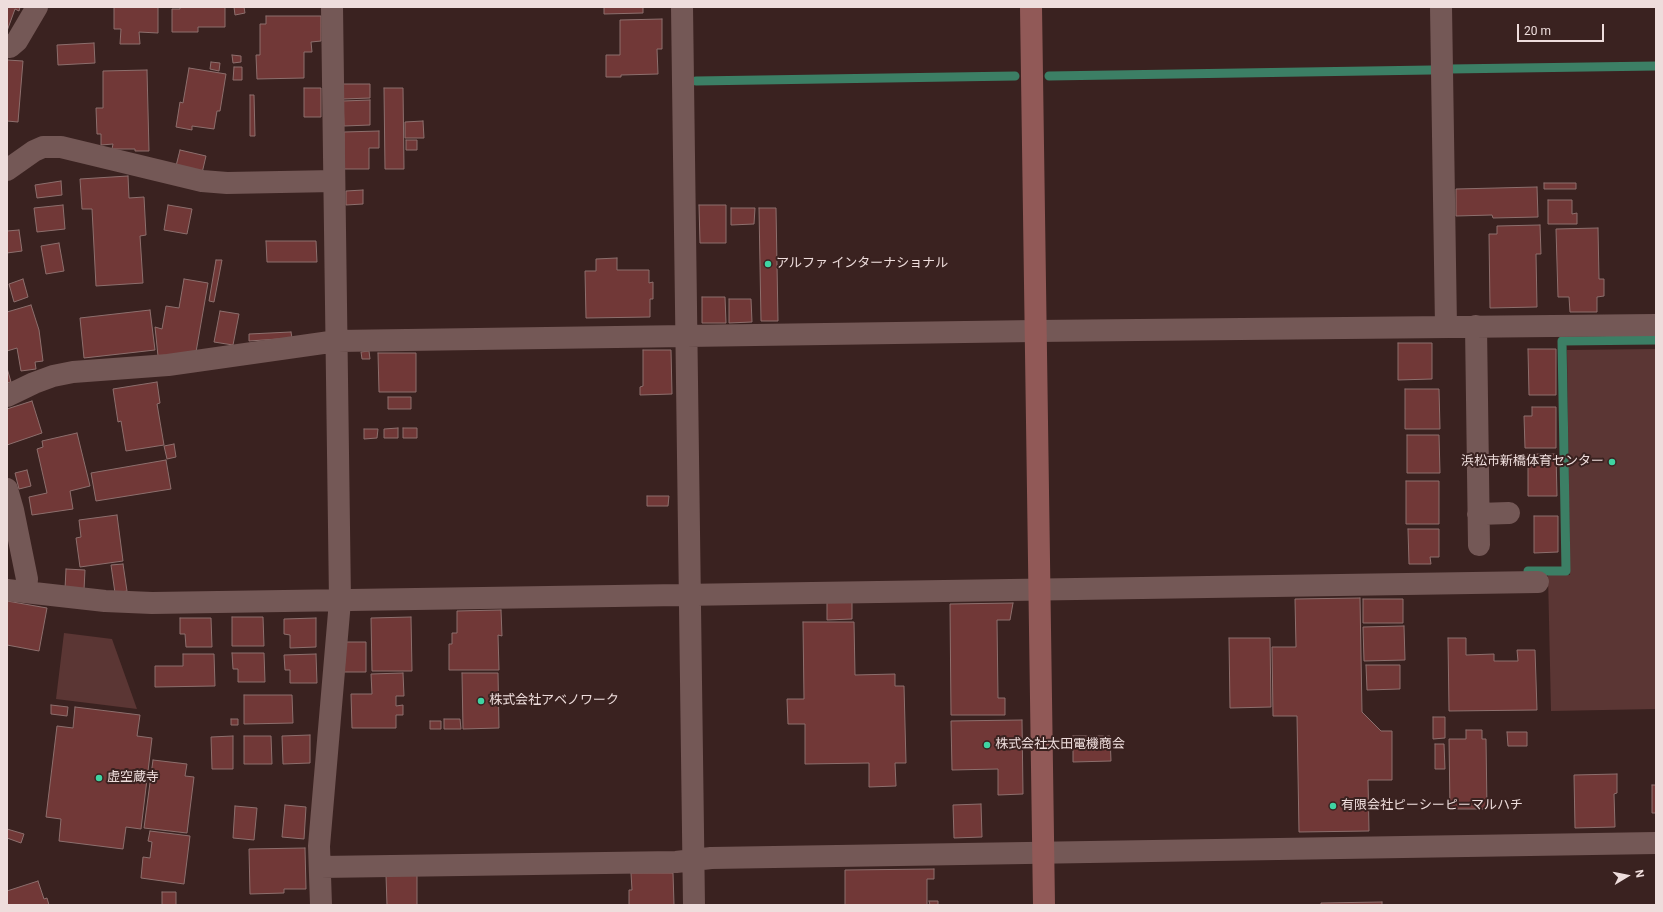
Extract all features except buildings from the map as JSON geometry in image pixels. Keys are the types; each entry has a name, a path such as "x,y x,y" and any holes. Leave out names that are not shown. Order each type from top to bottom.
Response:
{"street":[{"path":"7,47 10,47 16,40 37,7"},
{"path":"321,905 319,846 340,601 332,7"},
{"path":"682,7 694,905"},
{"path":"1031,7 1044,905"},
{"path":"1441,7 1446,327"},
{"path":"7,170 34,151 43,148 61,147 202,181 227,183 334,181"},
{"path":"7,396 53,376 73,372 168,365 337,341 1035,330 1656,325"},
{"path":"1476,326 1479,545"},
{"path":"7,489 13,510 27,579 16,591"},
{"path":"1478,514 1509,513"},
{"path":"16,591 105,601 152,604 1538,582"},
{"path":"320,867 676,862 711,858 1043,852 1656,843"}],"shaded area":[{"name":"浜松市新橋体育センター","path":"1656,349 1656,709 1551,711 1548,575 1570,575 1567,350"},
{"path":"64,633 112,639 137,709 56,699"}],"waterway":[{"path":"1450,69 1656,66"},
{"path":"1049,76 1431,70"},
{"path":"696,81 1015,76"},
{"path":"1528,571 1566,571 1562,341 1656,340"}],"place":[{"name":"アルファ インターナショナル","path":"768,264"},
{"name":"浜松市新橋体育センター","path":"1612,462"},
{"name":"株式会社アベノワーク","path":"481,701"},
{"name":"株式会社太田電機商会","path":"987,745"},
{"name":"虚空蔵寺","path":"99,778"},
{"name":"有限会社ピーシーピーマルハチ","path":"1333,806"}]}
